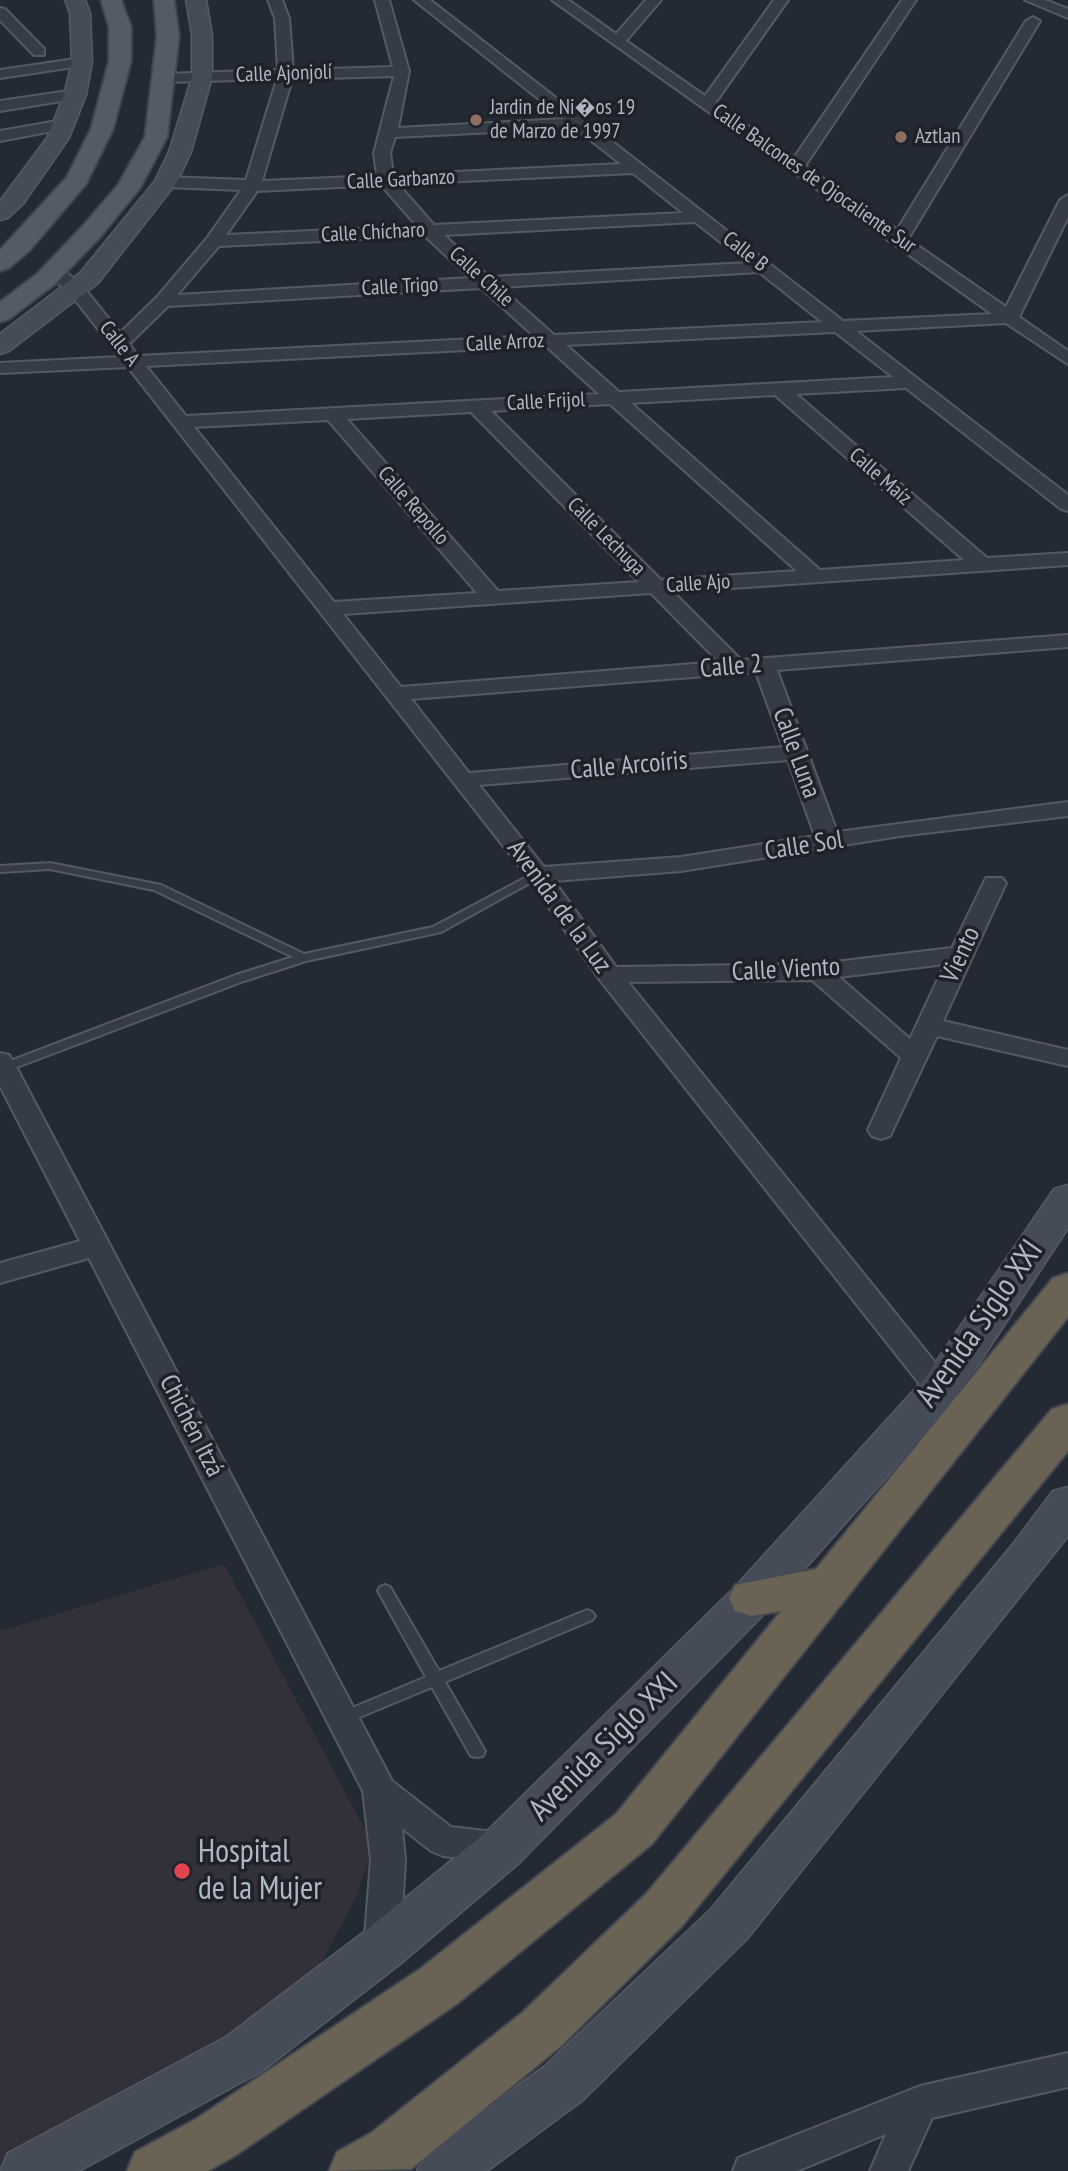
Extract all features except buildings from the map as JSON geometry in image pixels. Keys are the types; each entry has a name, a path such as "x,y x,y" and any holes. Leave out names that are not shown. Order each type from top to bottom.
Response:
{"highway":[{"name":"Avenida Siglo XXI","path":"155,2171 216,2137 439,1986 634,1829 832,1584 1061,1315"},
{"path":"357,2171 391,2151 542,2029 664,1910 1068,1420"},
{"path":"752,1598 832,1584"}],"main road":[{"path":"0,263 21,245 78,179 102,129 120,61 120,27 111,0"},
{"path":"0,314 53,271 128,188 156,137 169,36 164,0"}],"street":[{"path":"0,213 15,199 58,138 75,95 82,62 80,13 75,0"},
{"path":"0,346 75,288 120,243 166,182 180,152 202,77 202,35 196,0"},
{"path":"119,344 163,301 214,241 252,186 286,74 282,18 275,0"},
{"path":"382,0 402,71 382,153 386,181"},
{"name":"Calle B","path":"421,0 1068,505"},
{"name":"Calle Balcones de Ojocaliente Sur","path":"559,0 1068,359"},
{"path":"618,41 654,0"},
{"path":"707,104 781,0"},
{"path":"796,167 909,0"},
{"path":"1032,0 1068,14"},
{"path":"0,12 39,52"},
{"path":"899,240 1033,21"},
{"path":"0,74 82,62"},
{"name":"Calle Ajonjolí","path":"165,78 402,71"},
{"path":"0,106 75,95"},
{"path":"389,133 579,123"},
{"path":"4,130 63,125"},
{"name":"Calle Garbanzo","path":"166,182 252,186 637,168"},
{"name":"Calle Chile","path":"386,181 429,230 485,283 815,576"},
{"path":"1010,318 1068,200"},
{"name":"Calle Chícharo","path":"214,241 699,217"},
{"name":"Calle Trigo","path":"163,301 763,267"},
{"name":"Calle A","path":"53,271 75,288 181,422"},
{"name":"Calle Arroz","path":"0,368 1010,318"},
{"name":"Calle Frijol","path":"181,422 911,382"},
{"name":"Calle Maíz","path":"779,389 982,565"},
{"name":"Calle Lechuga","path":"476,406 736,667"},
{"name":"Calle Repollo","path":"332,414 493,598"},
{"name":"Avenida de la Luz","path":"181,422 538,875 609,975 940,1389"},
{"name":"Calle Ajo","path":"327,609 1068,559"},
{"name":"Calle 2","path":"394,694 1068,641"},
{"name":"Calle Luna","path":"764,665 828,842"},
{"name":"Calle Arcoíris","path":"461,780 796,753"},
{"name":"Calle Sol","path":"538,875 681,864 900,829 1068,810"},
{"name":"Viento","path":"881,1130 994,883"},
{"name":"Calle Viento","path":"609,975 818,972 962,954"},
{"path":"818,972 915,1057"},
{"path":"928,1026 1068,1058"},
{"name":"Chichén Itzá","path":"2,1065 380,1791"},
{"name":"Avenida Siglo XXI","path":"27,2171 244,2054 382,1948 502,1848 752,1598 940,1389 1068,1198"},
{"path":"0,1273 98,1246"},
{"path":"444,2171 564,2083 729,1924 1030,1556 1068,1503"},
{"path":"380,1791 443,1841 502,1848"},
{"path":"380,1791 388,1860 382,1948"},
{"path":"752,2171 920,2103 1068,2070"},
{"path":"890,2171 920,2103"}],"lane":[{"path":"0,869 50,866 157,887 303,958"},
{"path":"2,1065 303,958 437,930 538,875"},
{"path":"385,1591 477,1751"},
{"path":"342,1718 587,1616"}],"shaded area":[{"name":"Hospital de la Mujer","path":"224,1564 373,1845 356,1897 321,1963 289,1997 165,2078 0,2165 0,1631"}],"place":[{"name":"Jardin de Ni�os 19 de Marzo de 1997","path":"476,120"},
{"name":"Aztlan","path":"901,137"},
{"name":"Hospital de la Mujer","path":"182,1871"}]}
